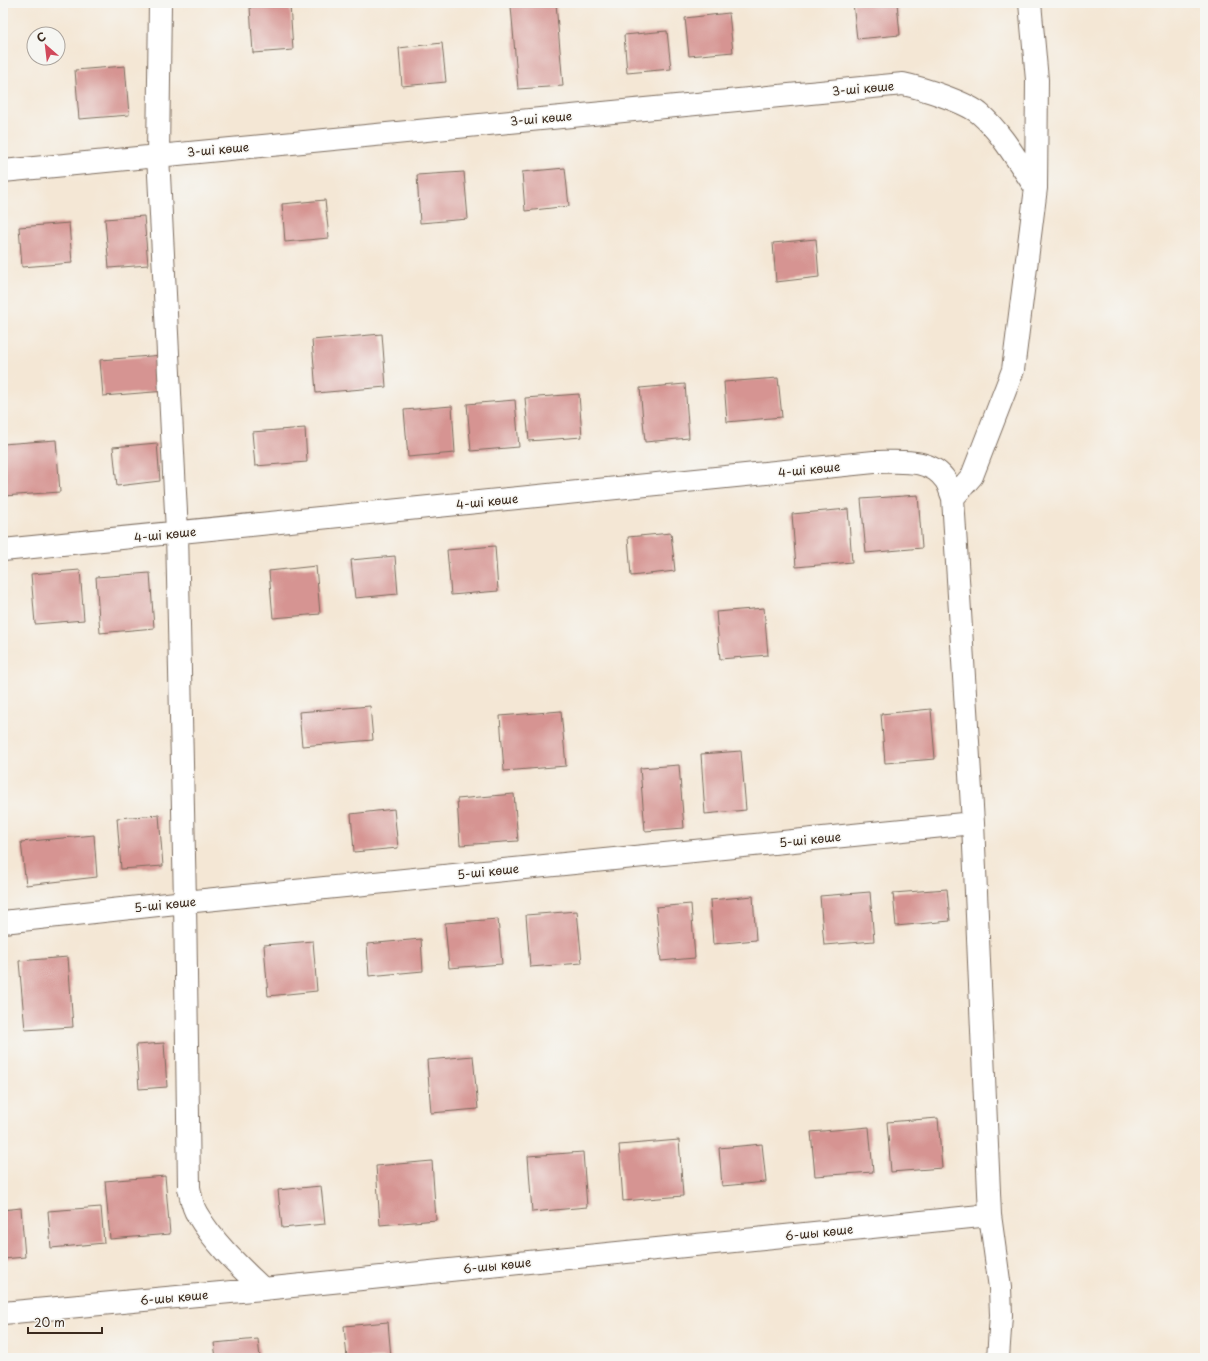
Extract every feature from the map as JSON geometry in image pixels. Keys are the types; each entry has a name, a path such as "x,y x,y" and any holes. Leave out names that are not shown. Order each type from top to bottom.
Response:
{"street":[{"path":"160,3 158,155 177,532 185,902 189,1188 196,1213 210,1233 227,1254 264,1289"},
{"path":"998,1358 1001,1315 1000,1288 990,1215 973,823 953,498 972,476 1013,370 1036,188 1037,80 1030,3"},
{"name":"3-ші көше","path":"3,171 903,84 924,88 979,113 992,125 1036,188"},
{"name":"4-ші көше","path":"3,550 874,462 908,462 925,464 937,471 946,481 953,498"},
{"name":"5-ші көше","path":"3,922 185,902 973,823"},
{"name":"6-шы көше","path":"3,1313 264,1289 990,1215"}],"building":[{"path":"556,3 563,86 518,89 511,6"},
{"path":"853,3 897,3 900,35 857,39"},
{"path":"290,4 293,50 253,53 250,7"},
{"path":"729,13 733,52 689,56 685,18"},
{"path":"667,31 671,69 627,73 624,35"},
{"path":"442,43 446,82 402,86 399,48"},
{"path":"125,66 129,115 79,119 75,70"},
{"path":"565,168 569,206 525,211 522,172"},
{"path":"464,172 468,219 420,223 417,175"},
{"path":"325,200 329,238 285,242 282,204"},
{"path":"144,216 148,265 109,268 105,219"},
{"path":"69,223 72,263 22,267 19,227"},
{"path":"816,239 819,277 776,282 773,243"},
{"path":"382,334 386,387 316,393 312,340"},
{"path":"163,355 166,391 103,396 100,360"},
{"path":"778,378 782,417 727,422 724,382"},
{"path":"685,384 689,438 645,442 640,388"},
{"path":"579,394 582,437 529,441 525,398"},
{"path":"515,400 519,447 471,451 467,404"},
{"path":"452,406 455,453 408,457 404,410"},
{"path":"305,428 307,462 255,466 252,432"},
{"path":"56,440 60,492 3,496 3,444"},
{"path":"157,443 160,481 117,486 113,447"},
{"path":"918,495 922,548 866,553 861,499"},
{"path":"848,509 852,562 796,567 792,514"},
{"path":"671,533 675,571 631,576 628,537"},
{"path":"495,546 498,591 451,595 447,550"},
{"path":"395,556 398,594 355,598 351,560"},
{"path":"316,566 320,614 273,618 269,571"},
{"path":"80,570 84,620 35,624 31,574"},
{"path":"150,573 154,628 100,633 96,577"},
{"path":"764,608 768,655 720,659 716,612"},
{"path":"370,706 373,740 302,746 299,712"},
{"path":"931,709 935,759 885,763 881,714"},
{"path":"561,711 566,766 504,771 500,716"},
{"path":"741,751 746,810 705,814 701,754"},
{"path":"679,765 684,828 645,831 640,768"},
{"path":"514,794 518,841 460,845 457,799"},
{"path":"394,809 398,848 354,852 351,814"},
{"path":"159,815 163,866 121,869 117,818"},
{"path":"94,835 97,877 26,885 21,842"},
{"path":"947,889 950,921 896,926 893,893"},
{"path":"870,892 874,941 824,945 820,896"},
{"path":"753,896 756,940 713,944 710,900"},
{"path":"691,904 695,958 661,961 656,907"},
{"path":"577,911 582,963 530,967 526,915"},
{"path":"498,919 502,964 449,968 445,923"},
{"path":"421,939 423,971 369,976 367,944"},
{"path":"313,941 317,991 268,996 264,945"},
{"path":"68,957 73,1027 25,1030 19,961"},
{"path":"164,1043 167,1087 139,1089 136,1045"},
{"path":"473,1056 478,1109 431,1113 427,1060"},
{"path":"938,1118 942,1168 891,1172 887,1122"},
{"path":"869,1127 873,1172 815,1176 811,1132"},
{"path":"679,1140 683,1196 623,1201 619,1145"},
{"path":"762,1144 766,1182 722,1186 719,1148"},
{"path":"583,1152 587,1207 532,1212 528,1156"},
{"path":"432,1161 436,1220 380,1225 376,1166"},
{"path":"165,1176 170,1234 110,1239 105,1181"},
{"path":"321,1186 325,1224 282,1228 278,1190"},
{"path":"101,1207 104,1243 51,1248 48,1211"},
{"path":"21,1208 25,1257 3,1259 3,1210"},
{"path":"388,1322 391,1358 347,1358 344,1326"},
{"path":"258,1339 260,1358 216,1358 214,1343"}]}
